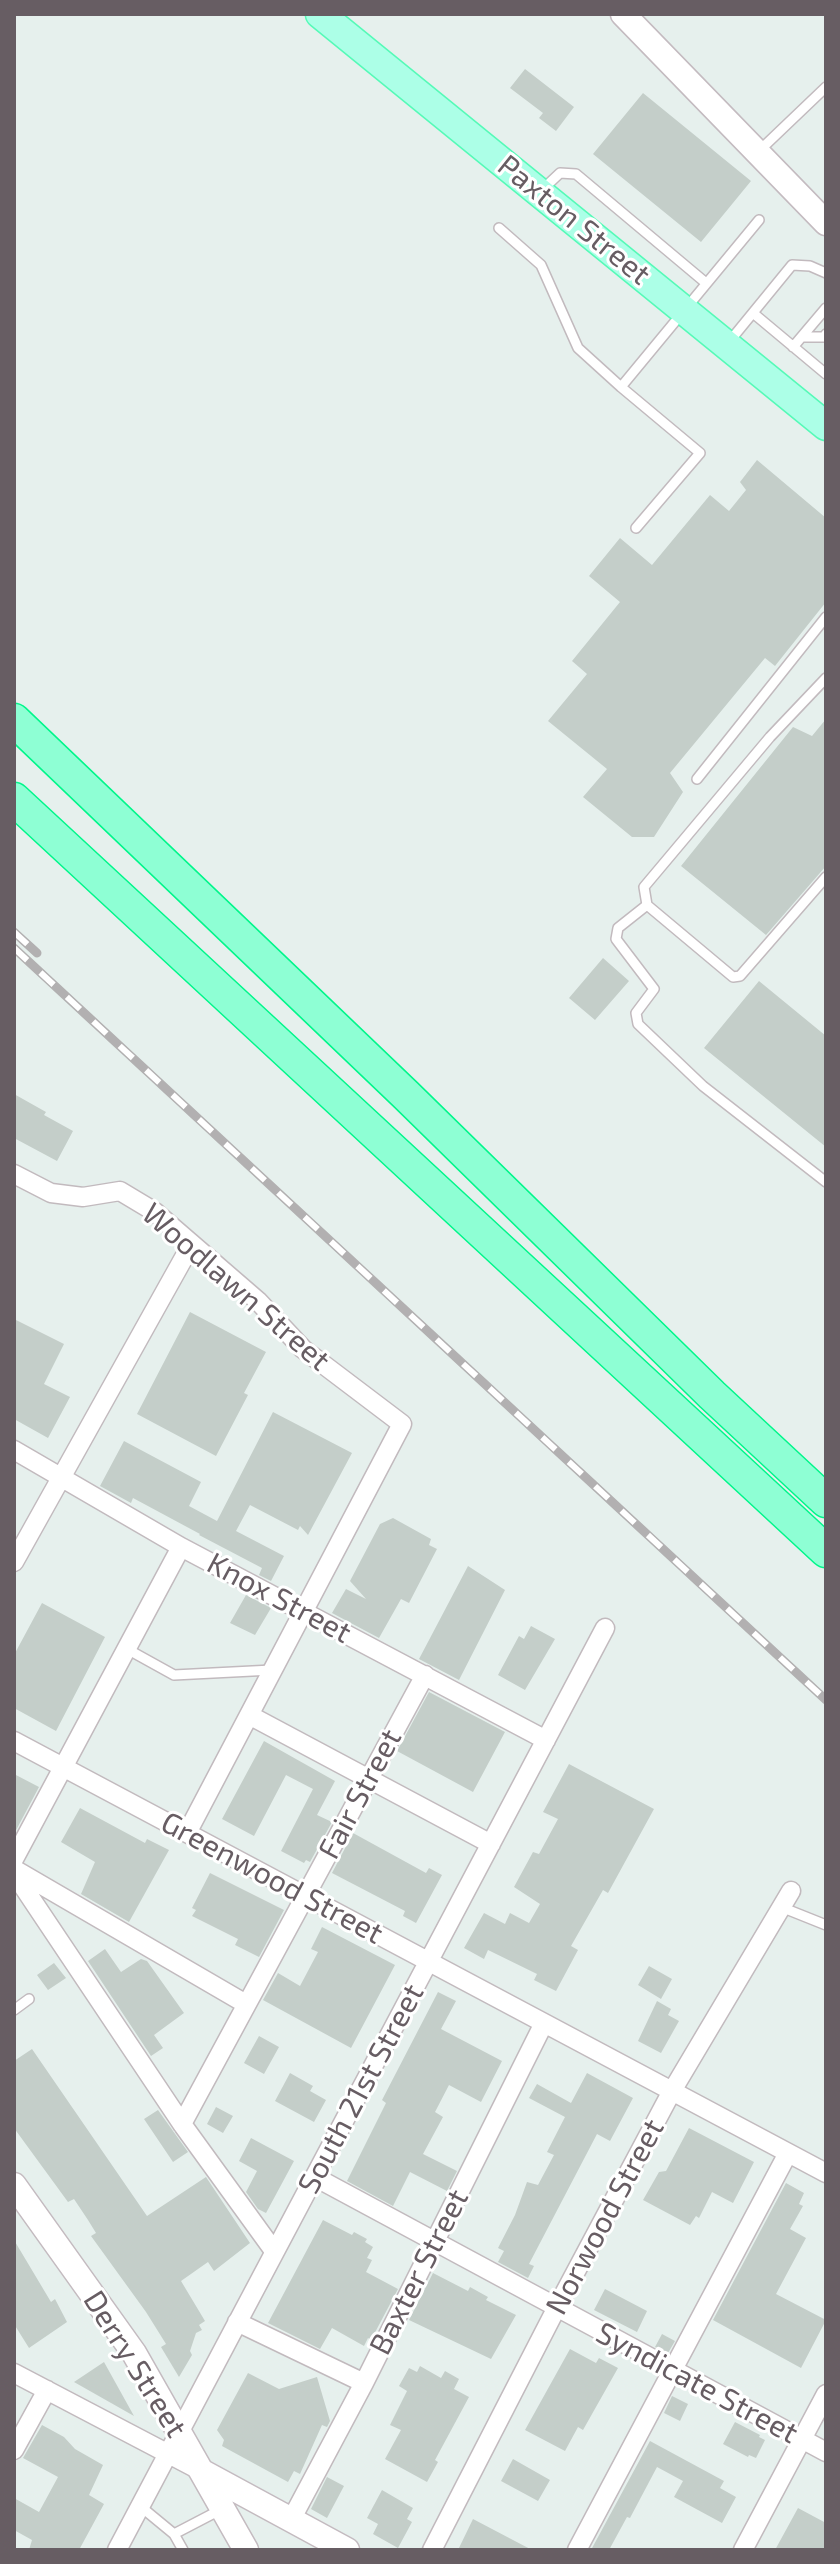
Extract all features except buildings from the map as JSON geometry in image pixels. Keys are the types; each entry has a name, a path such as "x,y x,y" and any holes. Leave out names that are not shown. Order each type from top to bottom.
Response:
{"highway":[{"path":"14,720 395,1084 712,1395 826,1501"},
{"path":"14,799 826,1551"}],"main road":[{"name":"Paxton Street","path":"330,17 826,426"}],"street":[{"path":"623,14 826,223"},
{"name":"Woodlawn Street","path":"14,1174 51,1193 83,1197 120,1191 155,1212 258,1301 303,1349 402,1424 304,1611"},
{"path":"14,1562 191,1245"},
{"name":"Knox Street","path":"14,1450 181,1547 546,1740"},
{"path":"14,1859 181,1547"},
{"path":"187,1833 304,1611"},
{"name":"South 21st Street","path":"117,2550 605,1628"},
{"name":"Fair Street","path":"182,2124 425,1675"},
{"path":"249,1715 491,1844"},
{"name":"Greenwood Street","path":"14,1741 826,2173"},
{"path":"14,1871 246,2004"},
{"path":"14,1871 182,2124 274,2251"},
{"name":"Norwood Street","path":"432,2550 672,2091 786,1899"},
{"name":"Baxter Street","path":"291,2520 364,2383 544,2023"},
{"path":"577,2550 788,2153"},
{"name":"Syndicate Street","path":"315,2177 826,2452"},
{"name":"Derry Street","path":"14,2185 134,2353 173,2443 201,2471 246,2550"},
{"path":"237,2322 364,2383"},
{"path":"14,2373 173,2443"},
{"path":"14,2450 47,2390"},
{"path":"743,2550 826,2394"},
{"path":"201,2471 347,2550"}],"lane":[{"path":"757,153 826,87"},
{"path":"540,192 560,173 576,174 706,283"},
{"path":"621,387 759,220"},
{"path":"499,228 541,265 578,348 700,453 636,528"},
{"path":"726,344 792,265 826,267"},
{"path":"810,266 826,273"},
{"path":"793,347 826,308"},
{"path":"753,313 826,374"},
{"path":"802,337 824,337 826,334"},
{"path":"697,779 826,617"},
{"path":"826,678 770,737 644,887 647,905 733,977 740,976 826,877"},
{"path":"647,905 618,928 616,939 654,989 636,1013 638,1024 703,1086 826,1182"},
{"path":"126,1649 174,1675 272,1670"},
{"path":"786,1899 826,1925"},
{"path":"14,2010 29,1999"},
{"path":"140,2506 174,2534 183,2550"},
{"path":"174,2534 222,2508"}],"railway":[{"path":"14,932 37,953"},
{"path":"14,948 826,1700"}]}
